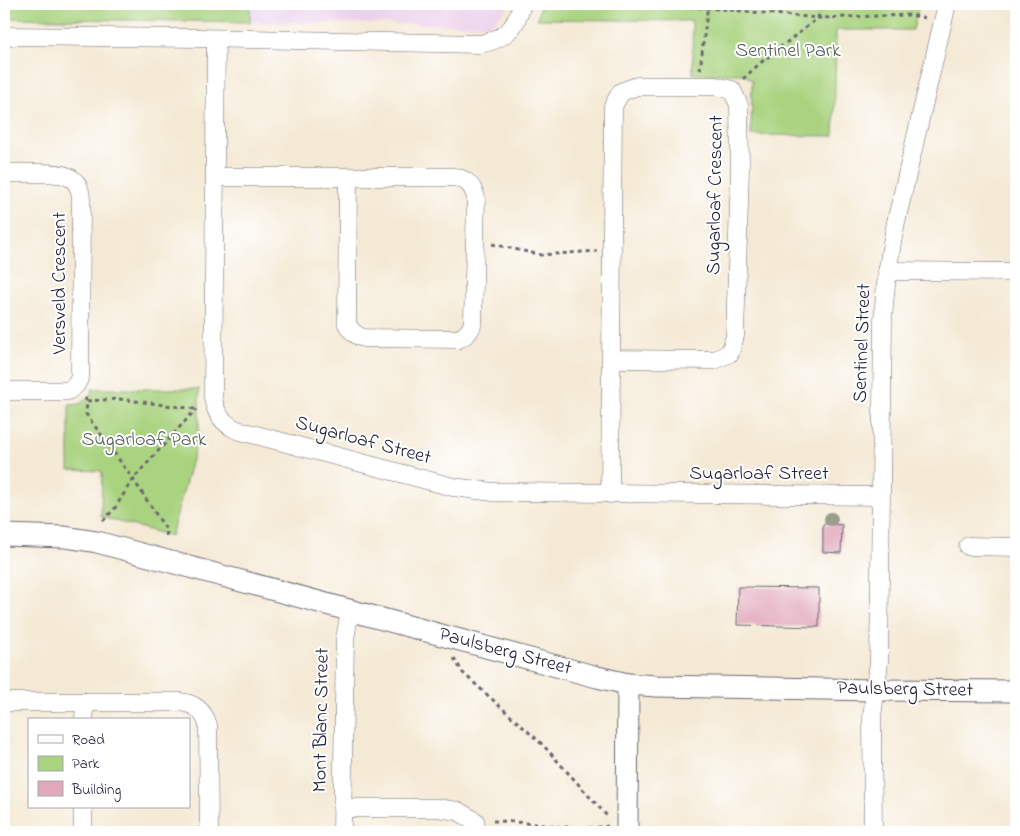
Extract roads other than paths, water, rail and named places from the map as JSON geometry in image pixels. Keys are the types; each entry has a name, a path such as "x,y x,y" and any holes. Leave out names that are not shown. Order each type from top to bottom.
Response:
{"street":[{"path":"4,36 479,44 492,42 504,36 513,26 522,4"},
{"name":"Sentinel Street","path":"873,832 872,717 879,662 883,320 887,270 896,222 945,12"},
{"path":"216,39 216,177 348,177 454,177 470,184 476,198 473,322 467,334 458,339 364,338 354,334 348,324 348,177"},
{"name":"Sugarloaf Crescent","path":"610,494 611,359 612,250 613,106 621,92 636,86 716,86 732,90 739,105 740,169 735,336 730,353 715,360 611,359"},
{"name":"Versveld Crescent","path":"4,173 59,173 69,177 77,184 80,188 81,199 80,377 76,386 68,391 4,391"},
{"name":"Sugarloaf Street","path":"216,177 213,396 215,409 223,421 237,430 452,486 493,492 880,496"},
{"path":"887,270 1016,272"},
{"name":"Paulsberg Street","path":"4,535 65,537 97,542 628,684 1016,692"},
{"path":"968,546 1016,546"},
{"name":"Mont Blanc Street","path":"342,832 345,639 350,610"},
{"path":"618,829 628,684"},
{"path":"4,702 84,711 180,702 200,709 208,725 209,832"},
{"path":"83,808 83,832"},
{"path":"342,808 438,808 458,811 476,826"}],"park label":[{"name":"Sentinel Park","path":"788,51"},
{"name":"Sugarloaf Park","path":"144,440"}]}
